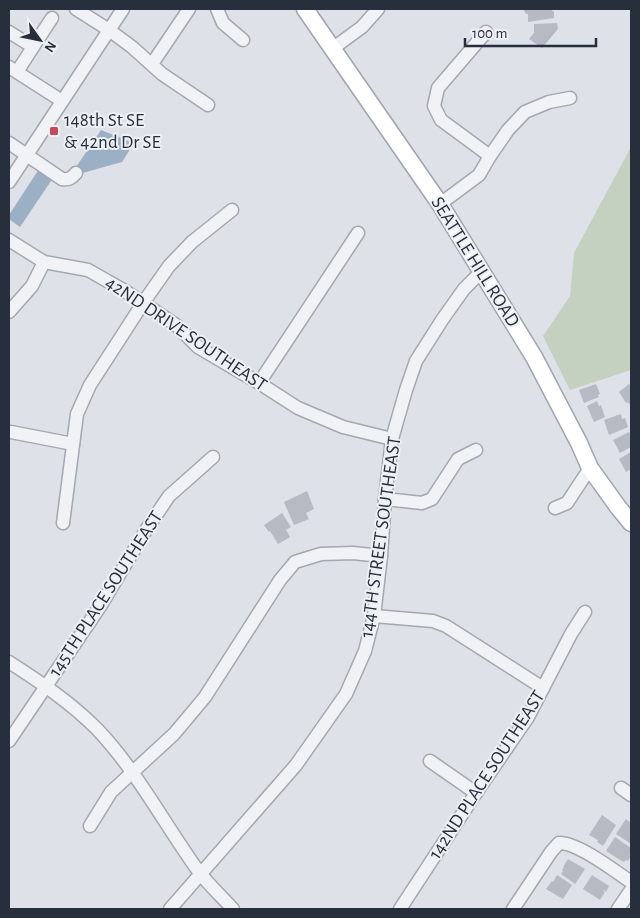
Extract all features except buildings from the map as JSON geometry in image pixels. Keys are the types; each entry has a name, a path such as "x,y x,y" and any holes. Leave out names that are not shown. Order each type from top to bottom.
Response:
{"main road":[{"name":"SEATTLE HILL ROAD","path":"305,9 440,204 534,357 590,468 631,523"}],"street":[{"path":"76,9 109,30 132,47 162,74 208,105"},
{"path":"9,182 122,9"},
{"path":"152,64 189,9"},
{"path":"217,9 223,23 242,40"},
{"path":"332,49 362,27 378,9"},
{"path":"52,18 33,47 13,69 62,101"},
{"path":"9,32 33,47"},
{"path":"486,32 438,88 434,106 441,120 490,156"},
{"path":"440,204 478,175 508,130 525,112 549,102 570,98"},
{"path":"9,143 62,179 68,180 76,172"},
{"path":"64,523 77,414 90,386 169,266 192,242 232,210"},
{"path":"259,383 358,233"},
{"name":"42ND DRIVE SOUTHEAST","path":"9,240 44,262 88,270 125,291 176,325 198,347 298,408 343,427 392,439"},
{"path":"9,312 32,286 44,262"},
{"name":"144TH STREET SOUTHEAST","path":"170,909 296,765 346,694 365,651 374,616 392,439 406,390 416,361 442,320 464,289 481,272"},
{"path":"11,432 73,444"},
{"path":"385,499 422,503 432,499 458,459 476,450"},
{"name":"145TH PLACE SOUTHEAST","path":"9,741 101,604 169,496 213,457"},
{"path":"555,508 567,503 590,468"},
{"path":"90,826 111,792 174,734 205,697 280,580 295,562 321,554 353,553 381,556"},
{"name":"142ND PLACE SOUTHEAST","path":"400,909 528,717 571,634 585,612"},
{"path":"374,616 433,621 446,626 543,688"},
{"path":"9,662 47,686 97,729 131,772 200,874 233,909"},
{"path":"430,761 476,793"},
{"path":"512,909 559,843 576,846 631,882"},
{"path":"618,909 631,890"}],"green space":[{"path":"631,147 631,370 570,390 543,336 570,296 574,253"}],"water":[{"path":"101,130 134,143 122,162 79,174 74,170"},
{"path":"39,169 53,178 20,227 9,219 9,215"}],"place":[{"name":"148th St SE & 42nd Dr SE","path":"54,131"}]}
